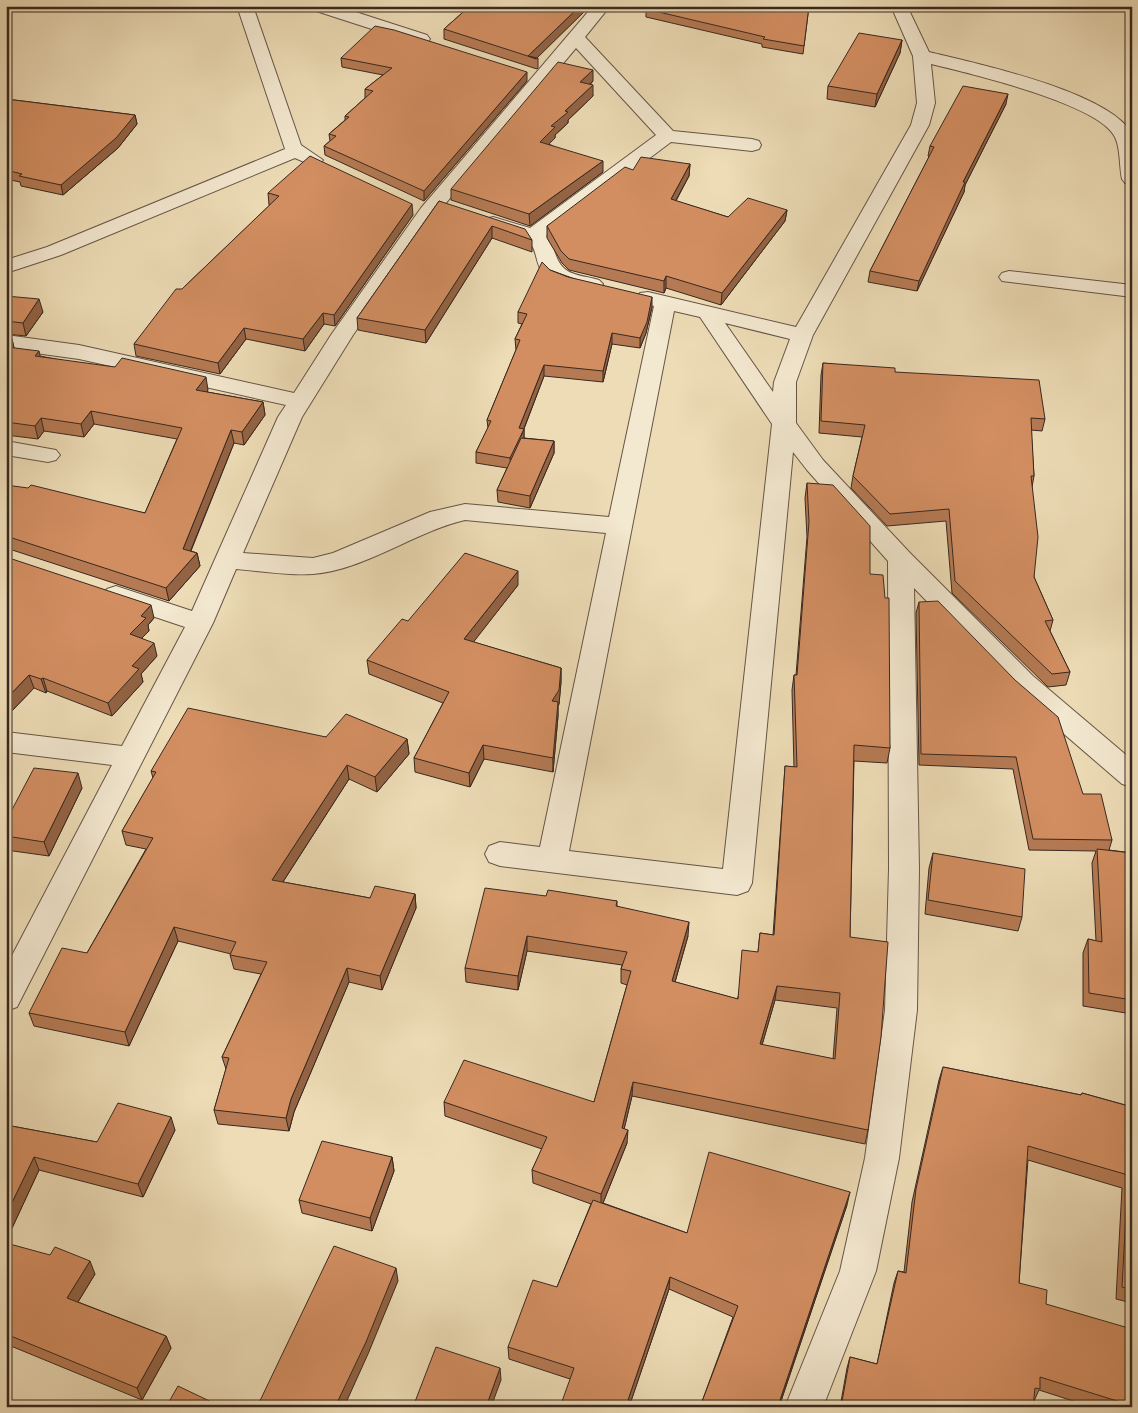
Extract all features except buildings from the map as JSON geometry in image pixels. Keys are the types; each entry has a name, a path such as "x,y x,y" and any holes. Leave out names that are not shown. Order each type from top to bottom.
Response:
{"street":[{"path":"245,6 292,146 296,151 329,167"},
{"path":"319,6 438,45"},
{"path":"6,998 200,623 290,417 342,335 439,209 532,75 576,37 602,6"},
{"path":"500,854 737,883 784,424 784,382 802,335 920,125 926,103 922,56 899,6"},
{"path":"576,37 667,136 752,145"},
{"path":"922,56 992,74 1091,108 1110,119 1122,133 1132,179"},
{"path":"533,236 667,136"},
{"path":"6,267 54,251 296,151"},
{"path":"439,209 533,236 541,242 550,268 561,277 802,335"},
{"path":"1009,277 1132,291"},
{"path":"552,860 665,302"},
{"path":"707,312 784,424 816,465 901,560 1023,683 1132,776"},
{"path":"6,342 79,352 300,401"},
{"path":"6,448 48,455"},
{"path":"228,560 313,566 340,560 439,518 465,512 620,526"},
{"path":"804,1407 858,1271 882,1158 901,1010 904,869 901,560"},
{"path":"89,586 200,623"},
{"path":"6,742 130,757"}]}
